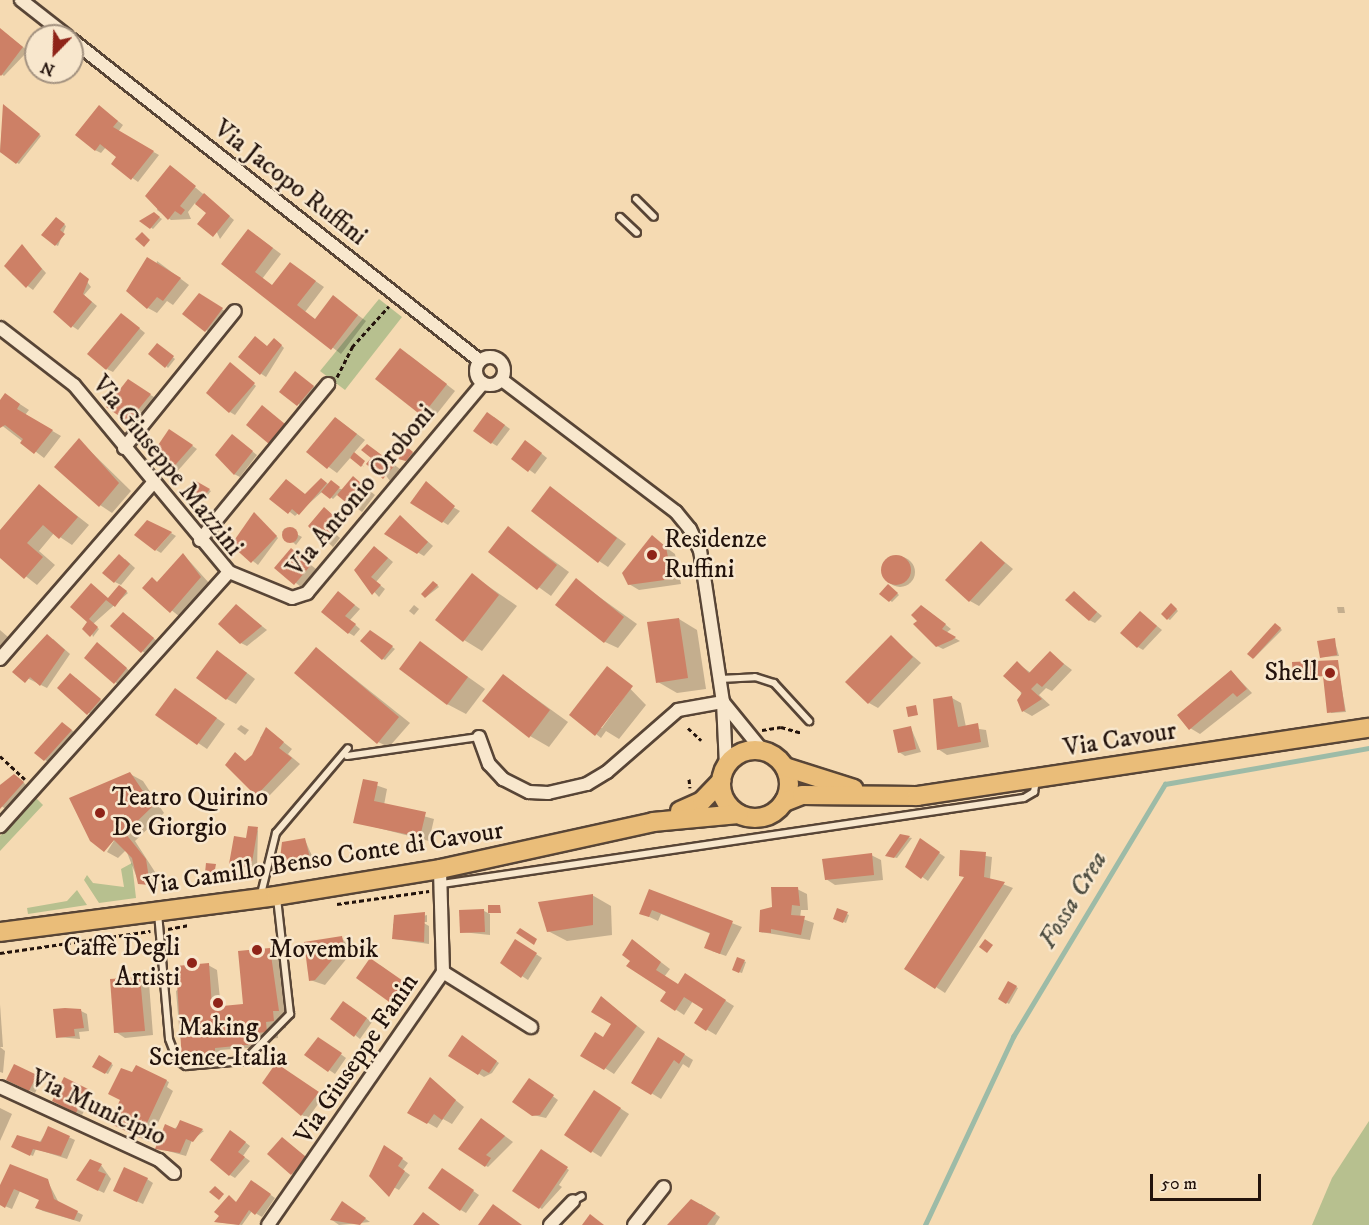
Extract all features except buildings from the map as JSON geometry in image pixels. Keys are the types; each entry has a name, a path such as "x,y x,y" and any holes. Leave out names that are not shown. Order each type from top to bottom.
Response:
{"main road":[{"name":"Via Cavour","path":"784,802 811,794 879,798 1036,779 1369,728"},
{"path":"762,750 785,767 790,785 784,802 759,818 739,814 653,822 702,801 741,752 762,750"},
{"name":"Via Cavour","path":"785,767 879,798"},
{"path":"723,774 725,801 739,814"},
{"name":"Via Camillo Benso Conte di Cavour","path":"0,932 441,876 653,822"}],"street":[{"path":"21,0 52,24"},
{"name":"Via Jacopo Ruffini","path":"84,49 480,362 499,360 505,370 502,380 686,523 700,550 723,702 723,774"},
{"path":"124,448 235,311"},
{"name":"Via Giuseppe Mazzini","path":"0,328 74,385 200,540 229,572 0,826"},
{"path":"480,362 476,372 483,383 502,380"},
{"name":"Via Antonio Oroboni","path":"229,572 292,598 307,593 483,383"},
{"path":"200,540 328,384"},
{"path":"0,659 153,483"},
{"path":"479,737 489,764 503,778 529,792 548,793 587,784 607,772 678,710 723,702"},
{"name":"Via Jacopo Ruffini","path":"723,702 762,750"},
{"name":"Via Giuseppe Fanin","path":"268,1225 443,972 441,876"},
{"path":"443,972 531,1027"},
{"name":"Via Municipio","path":"0,1087 159,1160 174,1173"},
{"path":"634,1225 664,1187"},
{"path":"550,1225 578,1199"}],"lane":[{"path":"636,199 654,217"},
{"path":"620,217 637,233"},
{"path":"719,679 774,682 809,721"},
{"path":"347,756 479,737"},
{"path":"158,912 169,1039 177,1060 186,1066 244,1061 290,1014 269,897 259,887 276,833 348,748"},
{"path":"441,876 1024,798 1034,792 1036,779"}],"path":[{"path":"328,384 390,305"},
{"path":"762,730 781,727 802,734"},
{"path":"688,729 701,740"},
{"path":"0,756 25,780"},
{"path":"0,766 5,760"}],"green space":[{"path":"379,299 402,317 345,390 320,371"},
{"path":"35,797 43,805 0,851 0,836"},
{"path":"132,863 136,898 99,903 84,880 87,875 93,883 124,887 121,869"},
{"path":"77,890 87,905 28,914 27,908 67,901"},
{"path":"1369,1121 1369,1225 1312,1225 1332,1178"}],"waterway":[{"name":"Fossa Crea","path":"925,1225 1013,1037 1165,784 1369,748"}],"place":[{"name":"Residenze Ruffini","path":"652,555"},
{"name":"Shell","path":"1330,673"},
{"name":"Teatro Quirino De Giorgio","path":"100,813"},
{"name":"Movembik","path":"257,950"},
{"name":"Caffè Degli Artisti","path":"192,963"},
{"name":"Making Science Italia","path":"218,1003"}]}
